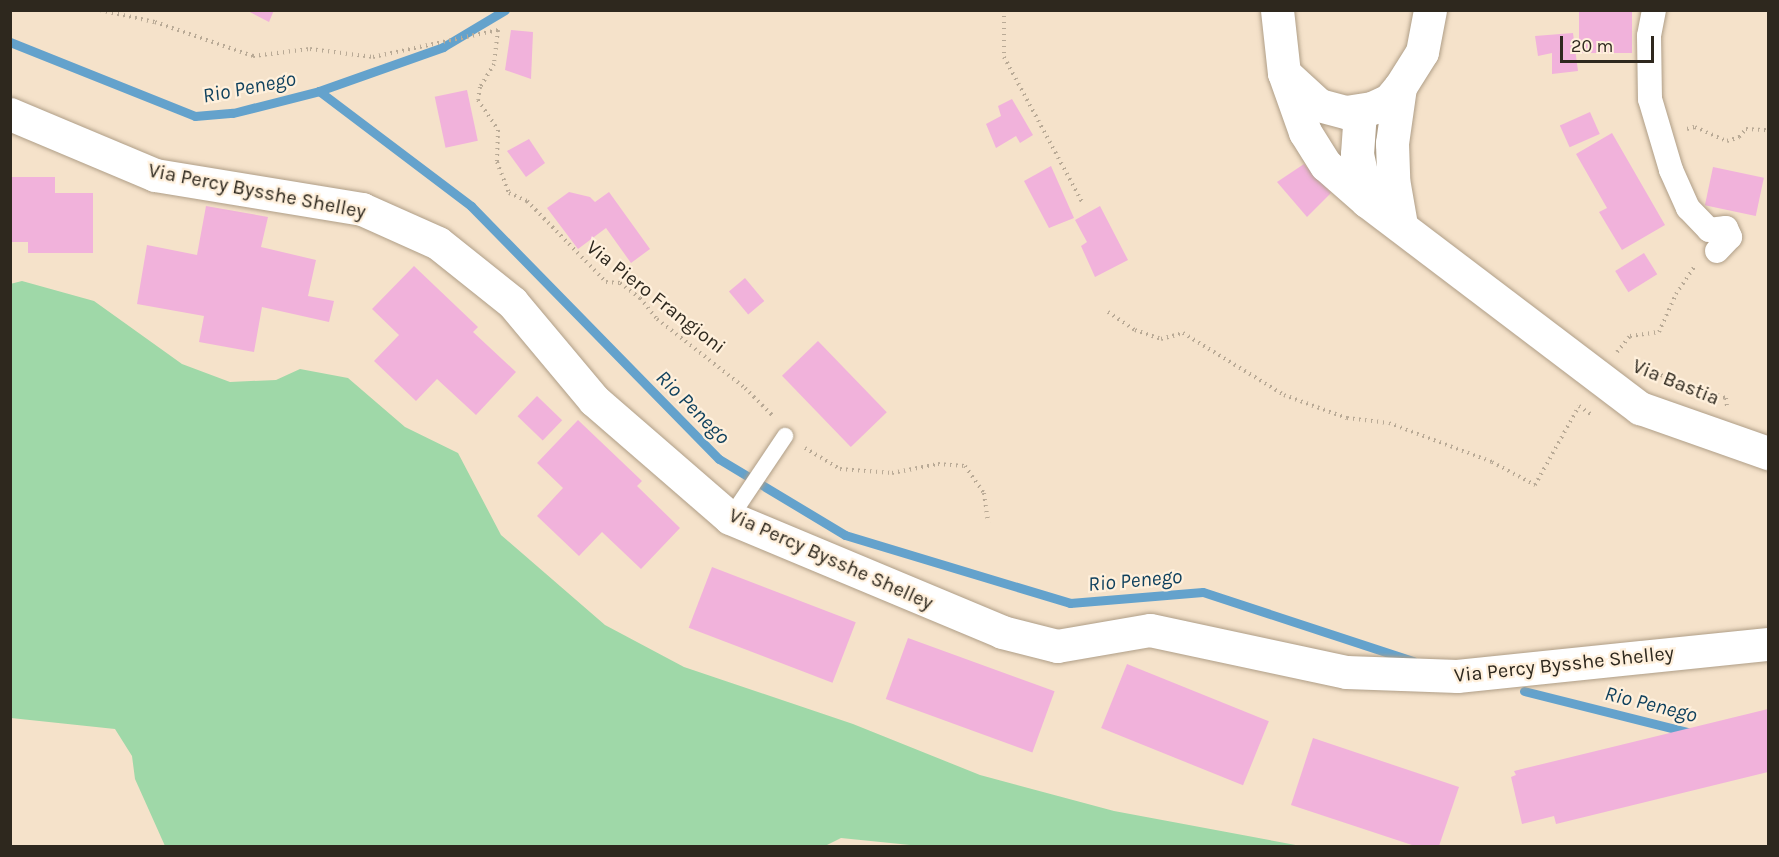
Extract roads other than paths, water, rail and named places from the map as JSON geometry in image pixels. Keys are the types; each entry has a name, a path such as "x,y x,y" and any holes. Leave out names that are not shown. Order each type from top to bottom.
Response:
{"street":[{"path":"1277,10 1284,73 1305,132 1326,165 1367,201 1640,408 1729,442 1768,453"},
{"path":"1284,73 1318,105 1332,111 1360,111 1389,100 1422,52 1430,10"},
{"path":"1654,10 1649,36 1650,99 1663,136 1671,170 1688,208 1709,230 1726,228 1730,237 1717,251"},
{"path":"1400,87 1392,142 1393,179 1401,225"},
{"path":"1360,111 1357,154 1367,201"},
{"name":"Via Percy Bysshe Shelley","path":"10,114 155,175 362,209 438,243 512,302 594,400 738,507 1002,632 1057,646 1150,630 1346,672 1457,676 1768,644"}],"lane":[{"path":"738,507 785,435"}],"waterway":[{"name":"Rio Penego","path":"10,42 195,116 233,113 319,91 443,47 505,10"},
{"name":"Rio Penego","path":"319,91 471,206 719,459 845,535 1070,603 1203,592 1413,661"},
{"name":"Rio Penego","path":"1524,691 1691,733"}]}
